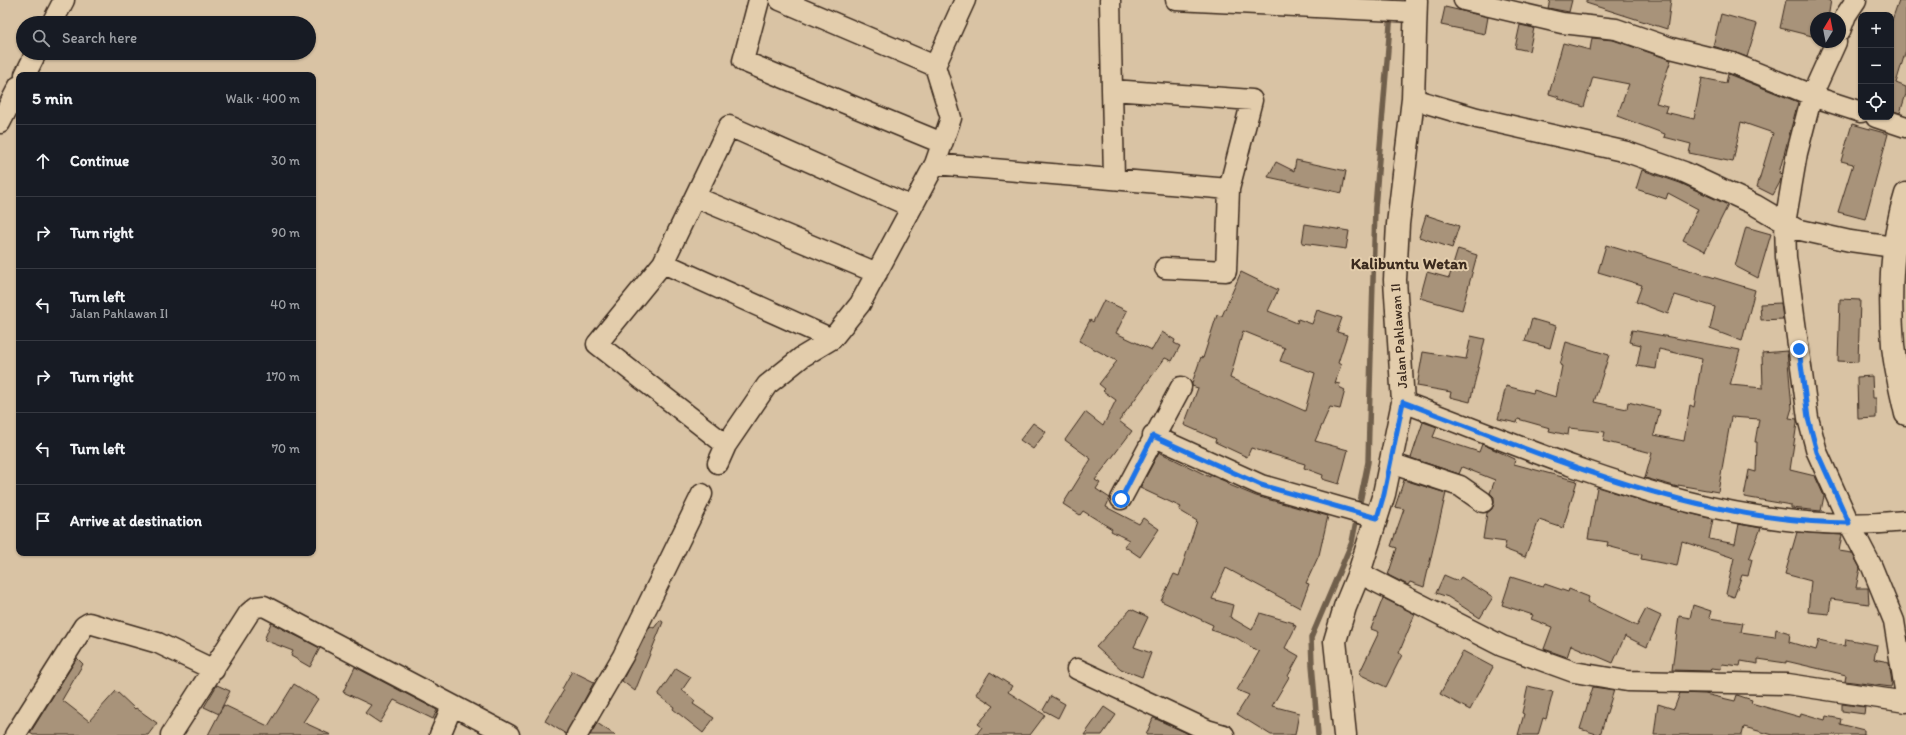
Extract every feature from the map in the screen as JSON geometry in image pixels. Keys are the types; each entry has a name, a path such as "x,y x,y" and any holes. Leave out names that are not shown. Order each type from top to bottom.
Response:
{"street":[{"path":"56,16 64,0"},
{"path":"760,0 744,61 942,143"},
{"path":"780,0 935,66"},
{"path":"718,464 726,444 767,385 802,357 832,340 860,304 877,273 935,164 951,118 935,66 965,0"},
{"path":"1110,0 1114,178"},
{"path":"1176,0 1416,6"},
{"path":"1464,0 1562,23 1616,29 1671,48 1732,63 1818,98 1858,111"},
{"path":"1846,15 1856,0"},
{"name":"Jalan Pahlawan II","path":"1345,735 1335,641 1345,607 1360,573 1371,516 1384,494 1403,402 1395,280 1398,224 1413,99 1416,6"},
{"path":"1834,48 1818,98 1797,153 1791,226 1786,258 1808,418 1817,452 1854,523 1894,621 1906,696"},
{"path":"26,72 32,60"},
{"path":"1112,90 1252,100 1229,189 1226,271 1165,268"},
{"path":"0,123 16,92"},
{"path":"1413,99 1477,118 1627,152 1684,172 1755,205 1791,226 1850,241 1894,247"},
{"path":"726,444 597,344 663,263 729,126 912,207"},
{"path":"935,164 1114,178 1229,189"},
{"path":"695,198 877,273"},
{"path":"1904,204 1894,247 1892,296 1900,347 1906,414"},
{"path":"663,263 832,340"},
{"path":"1121,499 1153,436 1181,387"},
{"path":"1403,402 1626,485 1719,510 1816,523 1902,522"},
{"path":"1153,436 1261,485 1371,516"},
{"path":"1390,463 1460,486 1483,502"},
{"path":"577,735 623,656 702,494"},
{"path":"1360,573 1502,646 1574,672 1627,681 1788,684 1906,702"},
{"path":"171,735 214,670 249,613 256,607 264,606 509,735"},
{"path":"15,735 34,708 84,626 89,623 158,643 214,670"},
{"path":"1077,669 1206,730 1224,735"},
{"path":"440,735 452,706"}],"building":[{"path":"1550,0 1572,0 1569,12 1548,8"},
{"path":"1586,0 1671,0 1667,29 1586,3"},
{"path":"1786,0 1831,0 1829,12 1810,12 1810,36 1780,28"},
{"path":"1899,0 1906,0 1906,50 1896,83 1906,87 1906,94 1900,113 1894,111 1894,14"},
{"path":"1445,7 1488,17 1485,34 1441,25"},
{"path":"1721,14 1757,24 1747,57 1713,46"},
{"path":"1520,25 1534,28 1529,51 1515,48"},
{"path":"1592,38 1613,40 1671,60 1656,103 1667,106 1665,112 1694,119 1702,78 1726,83 1728,74 1798,102 1779,173 1782,174 1780,182 1773,195 1757,187 1773,133 1741,122 1733,162 1689,153 1691,144 1664,137 1665,134 1617,116 1629,84 1593,77 1584,107 1559,99 1559,97 1549,94 1563,43 1590,50"},
{"path":"1852,124 1888,134 1865,219 1838,212 1853,164 1841,161"},
{"path":"1296,160 1346,171 1342,193 1268,177 1276,162 1294,171"},
{"path":"1642,170 1680,183 1728,205 1705,251 1683,240 1698,209 1668,193 1666,199 1636,189"},
{"path":"1426,215 1459,226 1452,248 1419,237"},
{"path":"1305,224 1349,231 1346,249 1302,243"},
{"path":"1746,227 1771,234 1758,278 1735,266"},
{"path":"1606,245 1755,290 1742,341 1710,329 1715,307 1675,295 1668,314 1636,302 1642,285 1598,272"},
{"path":"1458,249 1477,255 1462,310 1420,298 1427,272 1449,278"},
{"path":"1241,272 1278,290 1268,311 1297,323 1298,319 1312,324 1317,310 1342,318 1337,332 1347,335 1338,363 1341,365 1335,383 1340,384 1339,387 1345,390 1340,409 1330,407 1315,441 1348,450 1339,484 1322,479 1323,475 1304,468 1305,464 1251,448 1247,457 1215,442 1216,439 1184,425 1198,388 1192,386 1192,383 1201,357 1203,358 1217,315 1222,316","holes":["1243,331 1285,348 1280,361 1315,373 1305,411 1230,378"]},
{"path":"1840,299 1860,300 1858,362 1838,361"},
{"path":"1104,300 1127,311 1116,333 1152,350 1162,332 1175,340 1174,343 1180,346 1172,361 1165,358 1119,421 1132,431 1095,480 1100,483 1096,489 1110,498 1106,507 1139,524 1143,518 1159,529 1140,557 1124,546 1129,540 1111,531 1112,529 1083,511 1080,515 1063,504 1091,459 1065,440 1085,412 1103,426 1116,400 1103,391 1105,389 1099,384 1117,361 1079,341 1090,320 1093,322"},
{"path":"1781,303 1783,319 1761,320 1760,304"},
{"path":"1532,319 1556,326 1550,348 1525,341"},
{"path":"1632,330 1740,350 1730,385 1763,388 1762,353 1787,351 1792,408 1789,418 1797,419 1790,470 1815,476 1824,496 1821,511 1791,508 1791,505 1744,497 1749,470 1756,472 1757,442 1755,442 1759,419 1731,417 1718,492 1678,485 1678,487 1645,478 1652,453 1603,441 1605,432 1569,428 1568,435 1549,431 1550,428 1518,419 1517,423 1498,419 1506,386 1533,393 1534,390 1556,397 1562,366 1560,365 1566,342 1609,355 1594,402 1627,409 1628,402 1660,410 1654,435 1684,441 1690,405 1694,407 1702,359 1659,349 1656,369 1637,366 1641,345 1629,342"},
{"path":"1471,336 1485,339 1470,402 1450,397 1451,392 1417,386 1423,352 1466,359"},
{"path":"1872,376 1873,398 1876,398 1876,418 1858,419 1857,377"},
{"path":"1423,422 1437,427 1433,437 1479,452 1482,444 1515,459 1514,464 1577,481 1563,528 1539,520 1525,557 1504,549 1506,542 1483,539 1487,513 1492,509 1494,503 1494,497 1490,493 1495,480 1462,467 1459,474 1411,458"},
{"path":"1033,423 1046,432 1033,449 1020,440"},
{"path":"1159,452 1210,477 1210,475 1256,496 1328,516 1319,555 1306,583 1309,584 1300,608 1226,568 1212,599 1233,605 1230,617 1252,630 1260,613 1294,623 1293,625 1296,626 1285,648 1299,656 1272,706 1299,713 1295,735 1271,735 1237,714 1249,695 1237,690 1259,652 1237,638 1211,630 1213,625 1161,601 1174,574 1179,576 1197,521 1179,510 1181,507 1140,488"},
{"path":"1404,480 1446,493 1424,587 1410,582 1408,585 1388,575 1397,548 1391,546 1404,509 1395,507"},
{"path":"1597,487 1646,502 1713,519 1709,539 1735,544 1739,524 1761,528 1749,559 1752,559 1748,576 1742,575 1734,597 1726,594 1734,558 1682,541 1677,566 1641,559 1642,555 1607,546 1608,542 1588,539"},
{"path":"1797,532 1842,535 1839,551 1852,553 1860,568 1856,588 1868,588 1869,604 1831,599 1829,614 1808,612 1811,581 1785,574"},
{"path":"1444,575 1458,581 1461,577 1493,597 1480,618 1448,597 1436,593"},
{"path":"1511,577 1543,587 1545,584 1568,592 1569,589 1589,597 1587,602 1637,626 1646,609 1661,616 1647,647 1625,636 1613,663 1571,645 1567,657 1544,649 1552,627 1531,619 1533,615 1502,605"},
{"path":"1383,598 1415,614 1399,653 1402,655 1386,687 1359,674 1379,632 1371,629"},
{"path":"1693,605 1711,611 1709,618 1743,623 1741,632 1775,637 1776,629 1790,633 1789,642 1816,650 1819,640 1845,646 1846,639 1877,645 1874,659 1889,662 1892,683 1891,687 1845,681 1846,675 1786,661 1786,663 1758,659 1758,664 1741,661 1740,666 1722,664 1721,669 1711,668 1710,671 1672,670 1679,616 1690,618"},
{"path":"1131,609 1148,617 1134,647 1151,653 1142,677 1121,669 1096,647"},
{"path":"660,620 663,622 635,691 622,681 650,626 654,628"},
{"path":"271,623 320,648 310,667 291,656 293,651 264,640"},
{"path":"1463,651 1493,667 1470,710 1440,694"},
{"path":"77,658 83,664 62,700 89,721 116,691 135,709 136,708 157,723 148,735 33,735 30,733"},
{"path":"355,667 437,710 433,719 394,700 380,723 365,713 371,705 343,692"},
{"path":"676,668 691,677 682,690 695,701 693,704 714,718 703,733 658,695"},
{"path":"572,671 594,682 566,734 545,721 564,690 562,689"},
{"path":"990,672 1012,686 1008,692 1045,715 1030,735 976,735 982,727 978,724 994,706 976,694"},
{"path":"294,684 318,699 303,722 331,735 208,735 219,714 204,707 217,685 230,691 219,713 224,705 268,726"},
{"path":"1528,686 1553,692 1546,719 1543,718 1538,735 1518,735 1524,714 1522,713"},
{"path":"1593,687 1614,690 1600,735 1580,729"},
{"path":"1680,693 1705,694 1735,701 1737,695 1752,700 1751,703 1800,717 1801,713 1825,720 1826,716 1841,719 1840,724 1864,730 1864,735 1773,735 1744,727 1742,735 1654,735 1658,704 1674,709"},
{"path":"1051,696 1065,704 1058,718 1043,710"},
{"path":"1842,704 1865,707 1864,714 1842,711"},
{"path":"1104,707 1116,715 1102,735 1084,735"},
{"path":"1154,718 1191,735 1146,735"},
{"path":"597,723 615,735 590,735"}],"waterway":[{"path":"1318,735 1311,638 1352,542 1368,462 1375,208 1392,0"}],"district":[{"name":"Kalibuntu Wetan","path":"1409,263"}],"route":[{"path":"1121,499 1153,436 1261,485 1377,518 1384,494 1403,402 1626,485 1719,510 1816,523 1849,523 1817,452 1808,418 1799,349"}]}
